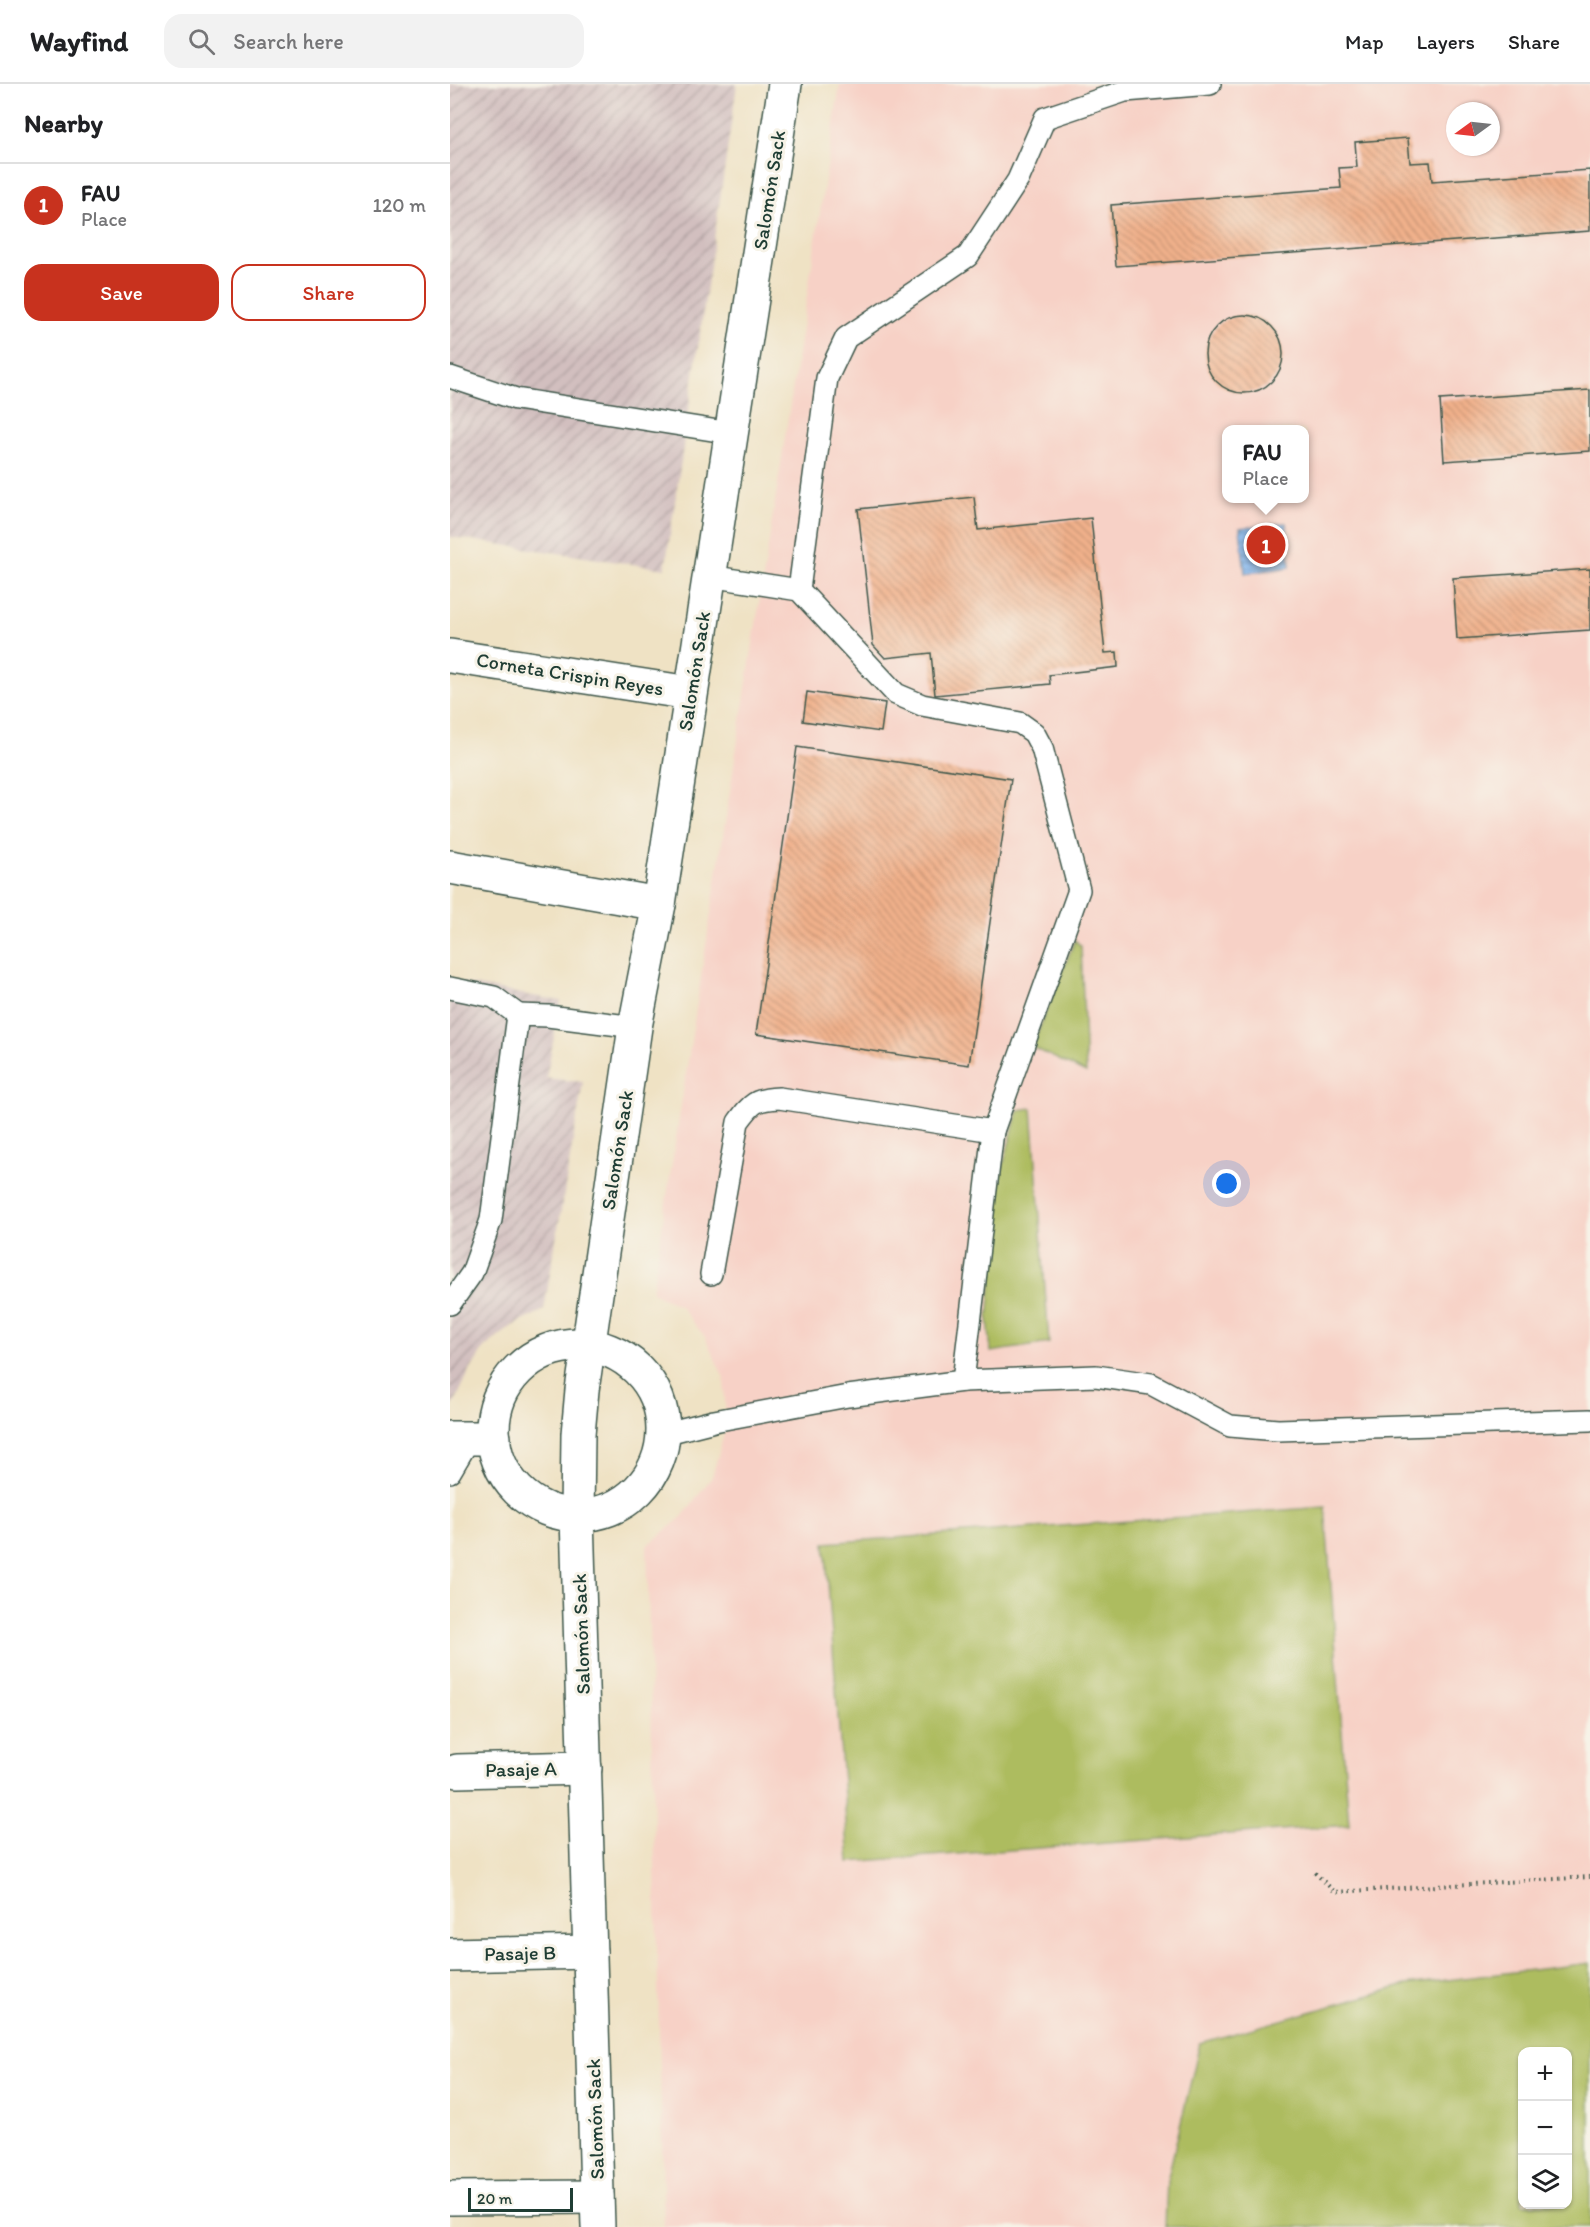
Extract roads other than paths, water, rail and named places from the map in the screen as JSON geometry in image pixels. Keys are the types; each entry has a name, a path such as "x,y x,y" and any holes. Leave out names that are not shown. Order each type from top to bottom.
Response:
{"street":[{"name":"Salomón Sack","path":"598,2212 577,1516 578,1434 587,1345 635,1027 659,904 785,84"},
{"name":"Corneta Crispin Reyes","path":"450,656 690,693"},
{"path":"450,867 659,904"},
{"path":"568,1345 587,1345 605,1349 622,1357 636,1368 648,1382 657,1398 662,1416 663,1434 660,1453 653,1470 643,1486 630,1499 596,1514 577,1516 560,1514 542,1508 520,1492 504,1472 496,1455 471,1438 494,1419 498,1401 507,1384 519,1369 533,1357 568,1345"},
{"name":"Pasaje A","path":"458,1771 585,1768"},
{"name":"Pasaje B","path":"450,1955 590,1952"},
{"path":"450,2198 598,2212"}],"lane":[{"path":"799,590 827,378 846,338 968,256 1018,180 1045,118 1125,91 1210,84"},
{"path":"450,376 516,399 731,433"},
{"path":"709,576 799,590 896,694 922,705 1020,723 1034,734 1042,748 1079,890 993,1131 963,1381"},
{"path":"450,988 494,997 518,1015 548,1016 635,1027"},
{"path":"450,1304 472,1273 490,1220 518,1015"},
{"path":"711,1274 738,1122 752,1104 764,1099 779,1098 993,1131"},
{"path":"663,1434 714,1421 848,1396 963,1381 1096,1376 1151,1384 1230,1426 1278,1430 1590,1419"},
{"path":"450,1472 471,1438"}],"water":[{"path":"1286,523 1290,567 1245,573 1240,528"}],"place":[{"name":"FAU","path":"1266,545"}]}
